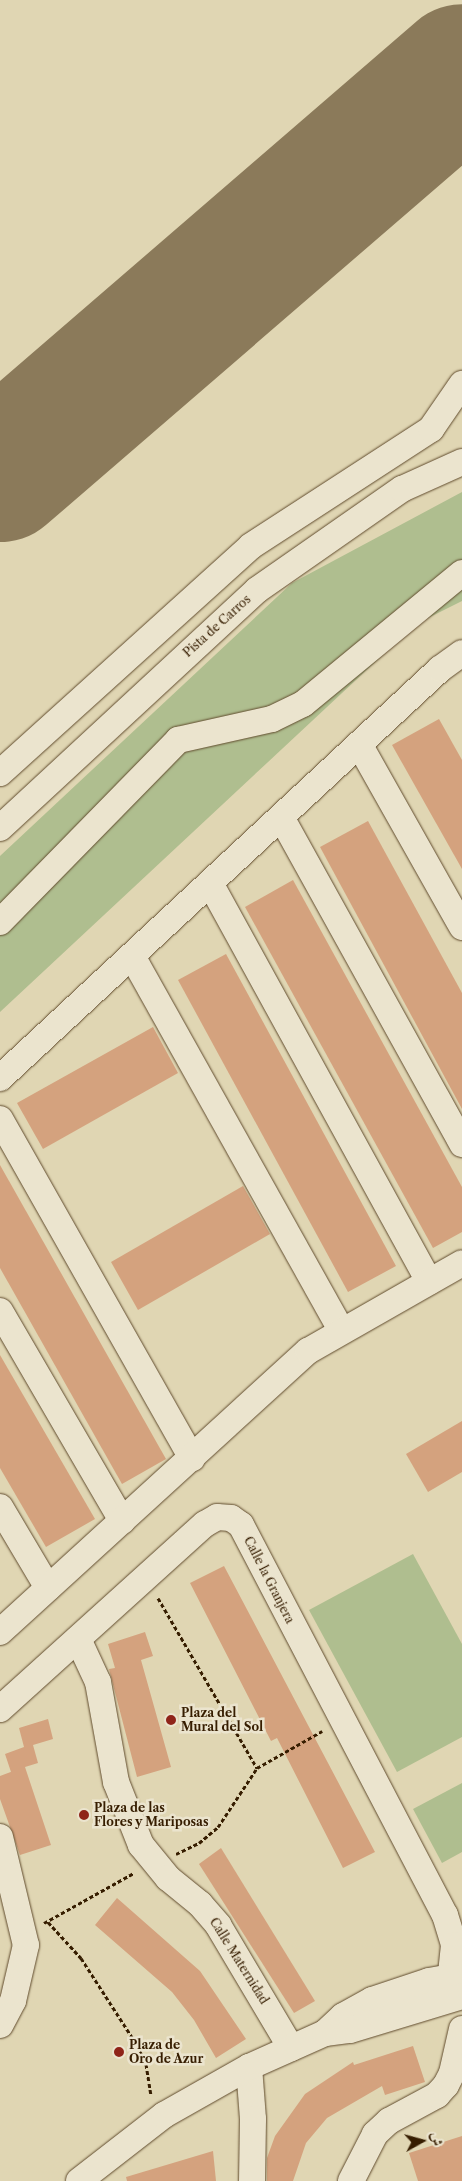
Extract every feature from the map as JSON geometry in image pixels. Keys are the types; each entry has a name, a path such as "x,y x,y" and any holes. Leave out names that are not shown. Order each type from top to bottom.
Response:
{"street":[{"path":"431,429 462,384"},
{"path":"0,774 251,546 431,429 462,414"},
{"name":"Pista de Carros","path":"0,828 258,590 402,490 462,462"},
{"path":"0,922 178,740 272,719 303,704 397,623 462,573"},
{"path":"0,1078 440,668 462,653"},
{"path":"359,744 462,927"},
{"path":"281,817 462,1144"},
{"path":"210,883 428,1282"},
{"path":"132,956 342,1330"},
{"path":"0,1119 192,1458"},
{"path":"0,1632 300,1357 342,1330 462,1263"},
{"path":"0,1311 122,1521"},
{"path":"0,1508 48,1588"},
{"name":"Calle la Granjera","path":"0,1710 205,1524 217,1517 231,1518 241,1525 445,1915 454,1945 458,1982"},
{"name":"Calle Maternidad","path":"78,1639 98,1682 116,1782 142,1845 168,1878 200,1904 218,1925 291,2048"},
{"path":"0,1838 26,1945 13,2001 0,2025"},
{"name":"Calle la Granjera","path":"445,1915 462,1935"},
{"path":"78,2181 164,2115 249,2067 325,2033 350,2030 458,1982"},
{"path":"351,2181 375,2134 389,2121 437,2095 446,2085 452,2073 462,2029"},
{"path":"249,2067 252,2181"}],"path":[{"path":"146,1578 257,1768 342,1719"},
{"path":"48,1922 81,1958 137,2045 146,2064 149,2092 164,2115"}],"green space":[{"path":"462,492 462,601 416,624 0,1012 0,856 292,583"},
{"path":"413,1554 462,1644 462,1737 397,1772 309,1610"},
{"path":"462,1783 462,1852 442,1863 413,1809"}],"building":[{"path":"439,719 462,760 462,869 392,745"},
{"path":"368,821 462,993 462,1109 320,847"},
{"path":"293,880 462,1187 462,1232 433,1248 245,907"},
{"path":"226,954 396,1266 348,1292 178,980"},
{"path":"153,1027 178,1073 43,1149 17,1103"},
{"path":"0,1165 166,1459 122,1484 0,1268"},
{"path":"243,1186 270,1234 138,1310 111,1262"},
{"path":"0,1355 95,1519 46,1547 0,1468"},
{"path":"462,1421 462,1472 428,1492 406,1454"},
{"path":"224,1566 375,1852 343,1868 277,1738 271,1741 190,1583"},
{"path":"145,1632 153,1656 141,1660 171,1767 137,1777 109,1669 115,1668 108,1644"},
{"path":"48,1719 53,1739 33,1745 38,1763 25,1767 51,1845 20,1855 0,1799 0,1776 11,1772 5,1754 24,1747 19,1728"},
{"path":"221,1848 315,2001 294,2013 199,1864"},
{"path":"117,1898 200,1971 246,2039 216,2058 194,2020 172,1992 95,1925"},
{"path":"413,2046 425,2082 385,2095 382,2086 327,2118 306,2143 293,2181 267,2181 267,2158 275,2136 305,2094 353,2062 354,2065"},
{"path":"462,2136 462,2181 418,2181 409,2153"},
{"path":"213,2151 216,2181 127,2181 126,2177"}],"runway":[{"path":"0,472 462,73"}],"place":[{"name":"Plaza del Mural del Sol","path":"171,1720"},
{"name":"Plaza de las Flores y Mariposas","path":"84,1815"},
{"name":"Plaza de Oro de Azur","path":"119,2052"}]}
